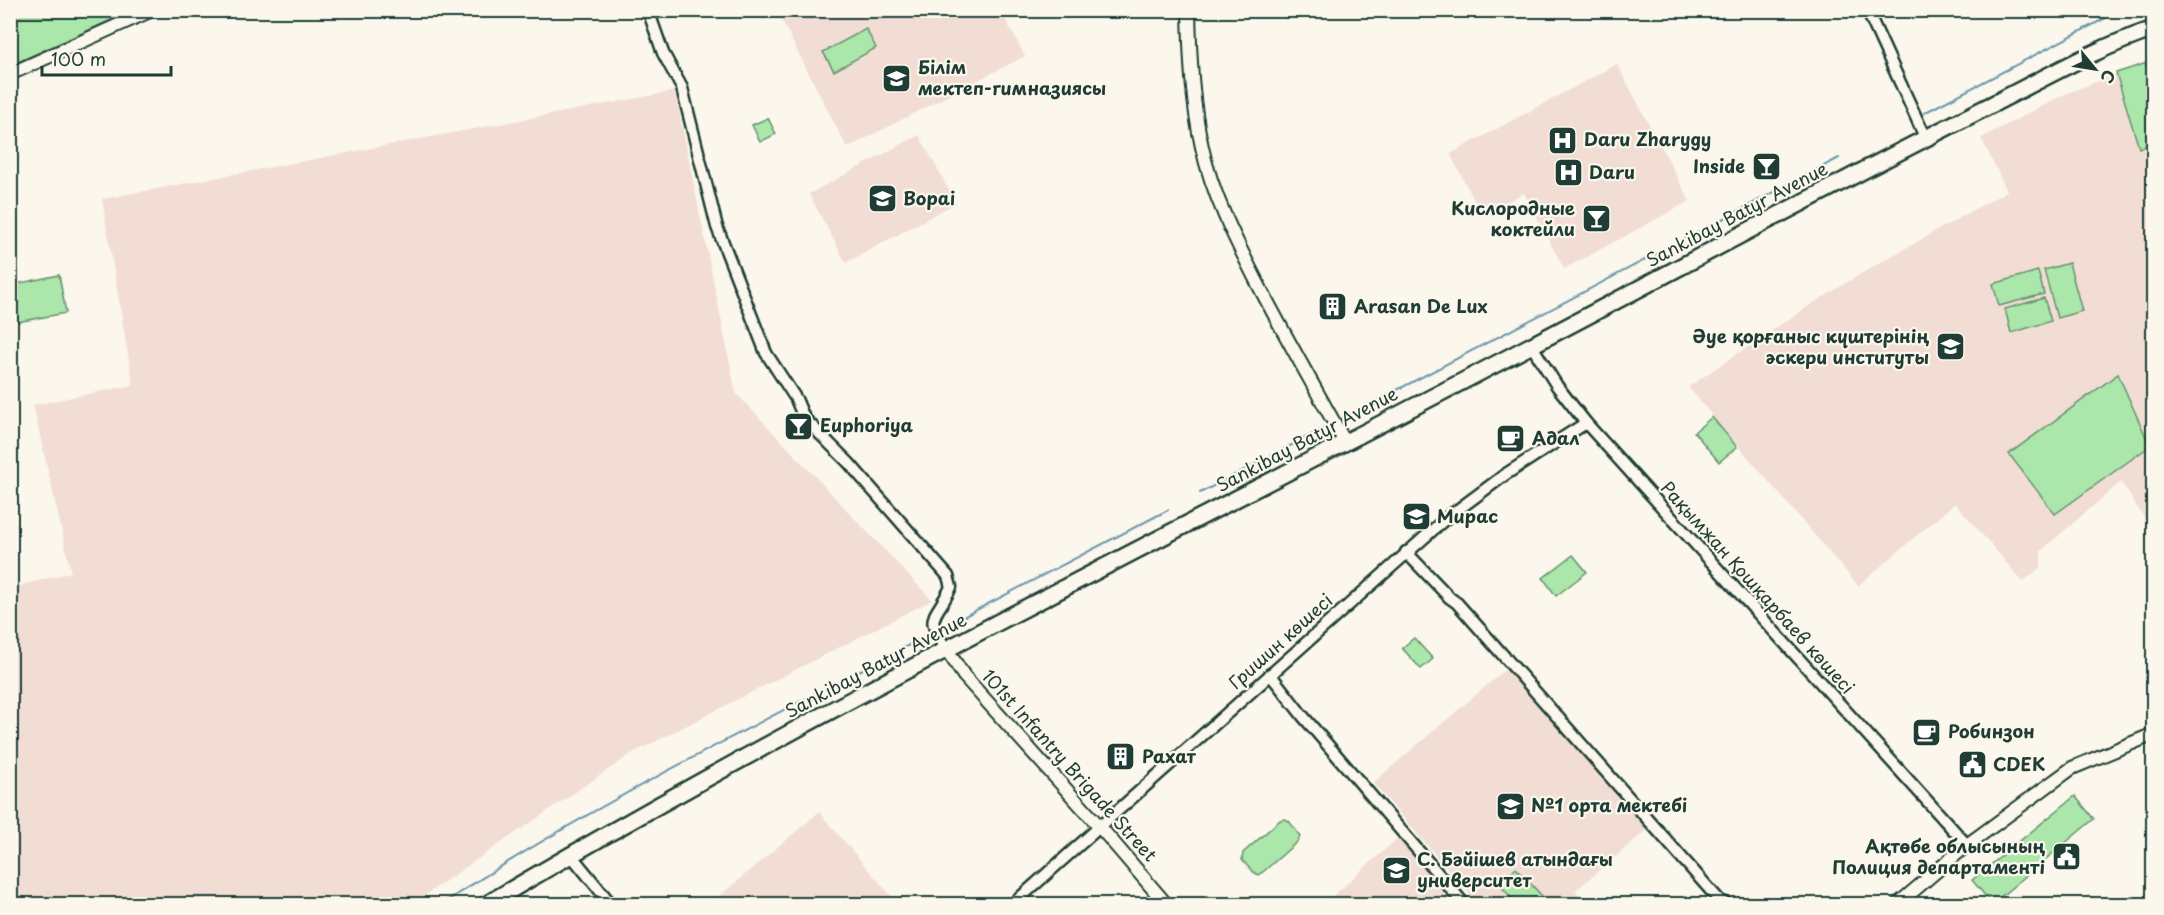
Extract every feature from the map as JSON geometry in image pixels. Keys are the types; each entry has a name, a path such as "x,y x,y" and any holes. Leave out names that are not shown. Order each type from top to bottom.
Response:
{"main road":[{"name":"Sankibay Batyr Avenue","path":"487,904 943,645 1532,346 1925,137 2065,66 2154,29"}],"street":[{"path":"10,74 152,10"},
{"path":"648,10 663,53 682,88 717,227 766,353 795,399 804,418 849,464 948,576 951,587 935,612 932,622 943,645"},
{"path":"1189,10 1196,109 1202,148 1217,195 1236,242 1276,320 1345,442"},
{"path":"1868,10 1925,137"},
{"name":"Рақымжан Қошқарбаев көшесі","path":"1532,346 1557,387 1586,423 1967,845"},
{"name":"Гришин көшесі","path":"1013,904 1444,520 1506,474 1586,423"},
{"path":"1406,552 1457,603 1720,901 1727,904"},
{"name":"101st Infantry Brigade Street","path":"943,645 964,676 1100,826 1167,904"},
{"path":"1270,674 1302,716 1464,904"},
{"path":"1898,904 1967,845 2072,768 2154,734"},
{"path":"571,855 611,904"}],"shaded area":[{"name":"Білім мектеп-гимназиясы","path":"787,10 1001,11 1025,56 847,148 779,15"},
{"name":"Әуе қорғаныс күштерінің әскери институты","path":"2153,60 2153,532 2121,482 2041,551 2041,567 2023,582 1955,503 1858,586 1688,387 1807,307 1874,266 2007,191 1981,138 2065,94"},
{"name":"Daru","path":"1617,64 1690,201 1564,269 1524,193 1482,215 1450,154"},
{"path":"675,91 736,393 932,600 631,754 412,904 11,904 11,588 71,572 33,405 133,385 102,199"},
{"name":"Bopai","path":"919,135 956,203 846,263 809,194"},
{"name":"№1 орта мектебі","path":"1508,667 1648,829 1575,891 1586,904 1478,904 1373,783"},
{"path":"819,812 898,904 710,904"},
{"name":"С. Бәйішев атындағы университет","path":"1400,836 1458,904 1324,904"}],"green space":[{"path":"25,10 131,11 11,65 11,17"},
{"path":"866,29 876,48 834,71 823,52"},
{"path":"2153,61 2153,143 2139,148 2116,73"},
{"path":"768,118 776,134 760,142 752,125"},
{"path":"2069,263 2082,311 2057,318 2044,270"},
{"path":"2038,271 2044,294 1999,306 1993,284"},
{"path":"59,275 66,313 17,322 11,285"},
{"path":"2044,298 2051,321 2011,333 2005,309"},
{"path":"2118,374 2150,446 2055,514 2009,454"},
{"path":"1712,417 1737,447 1719,462 1694,432"},
{"path":"1573,555 1587,572 1556,596 1543,578"},
{"path":"1414,638 1433,659 1421,669 1402,648"},
{"path":"2075,796 2094,819 1992,904 1972,880"},
{"path":"1285,819 1300,836 1298,841 1258,875 1242,860 1243,853 1280,820"},
{"path":"1516,868 1542,896 1532,904 1517,904 1499,884"}],"waterway":[{"path":"1924,113 2121,10"},
{"path":"1338,421 1839,158"},
{"path":"1200,493 1330,425"},
{"path":"940,629 1168,510"},
{"path":"442,904 501,866 622,796 932,633"}],"place":[{"name":"Білім мектеп-гимназиясы","path":"897,78"},
{"name":"Daru Zharygy","path":"1563,140"},
{"name":"Inside","path":"1766,167"},
{"name":"Daru","path":"1568,173"},
{"name":"Bopai","path":"882,199"},
{"name":"Кислородные коктейли","path":"1596,219"},
{"name":"Arasan De Lux","path":"1333,307"},
{"name":"Әуе қорғаныс күштерінің әскери институты","path":"1950,347"},
{"name":"Euphoriya","path":"799,426"},
{"name":"Адал","path":"1511,439"},
{"name":"Мирас","path":"1416,517"},
{"name":"Робинзон","path":"1927,732"},
{"name":"Рахат","path":"1121,757"},
{"name":"CDEK","path":"1972,765"},
{"name":"№1 орта мектебі","path":"1510,806"},
{"name":"Ақтөбе облысының Полиция департаменті","path":"2066,857"},
{"name":"С. Бәйішев атындағы университет","path":"1396,870"}]}
